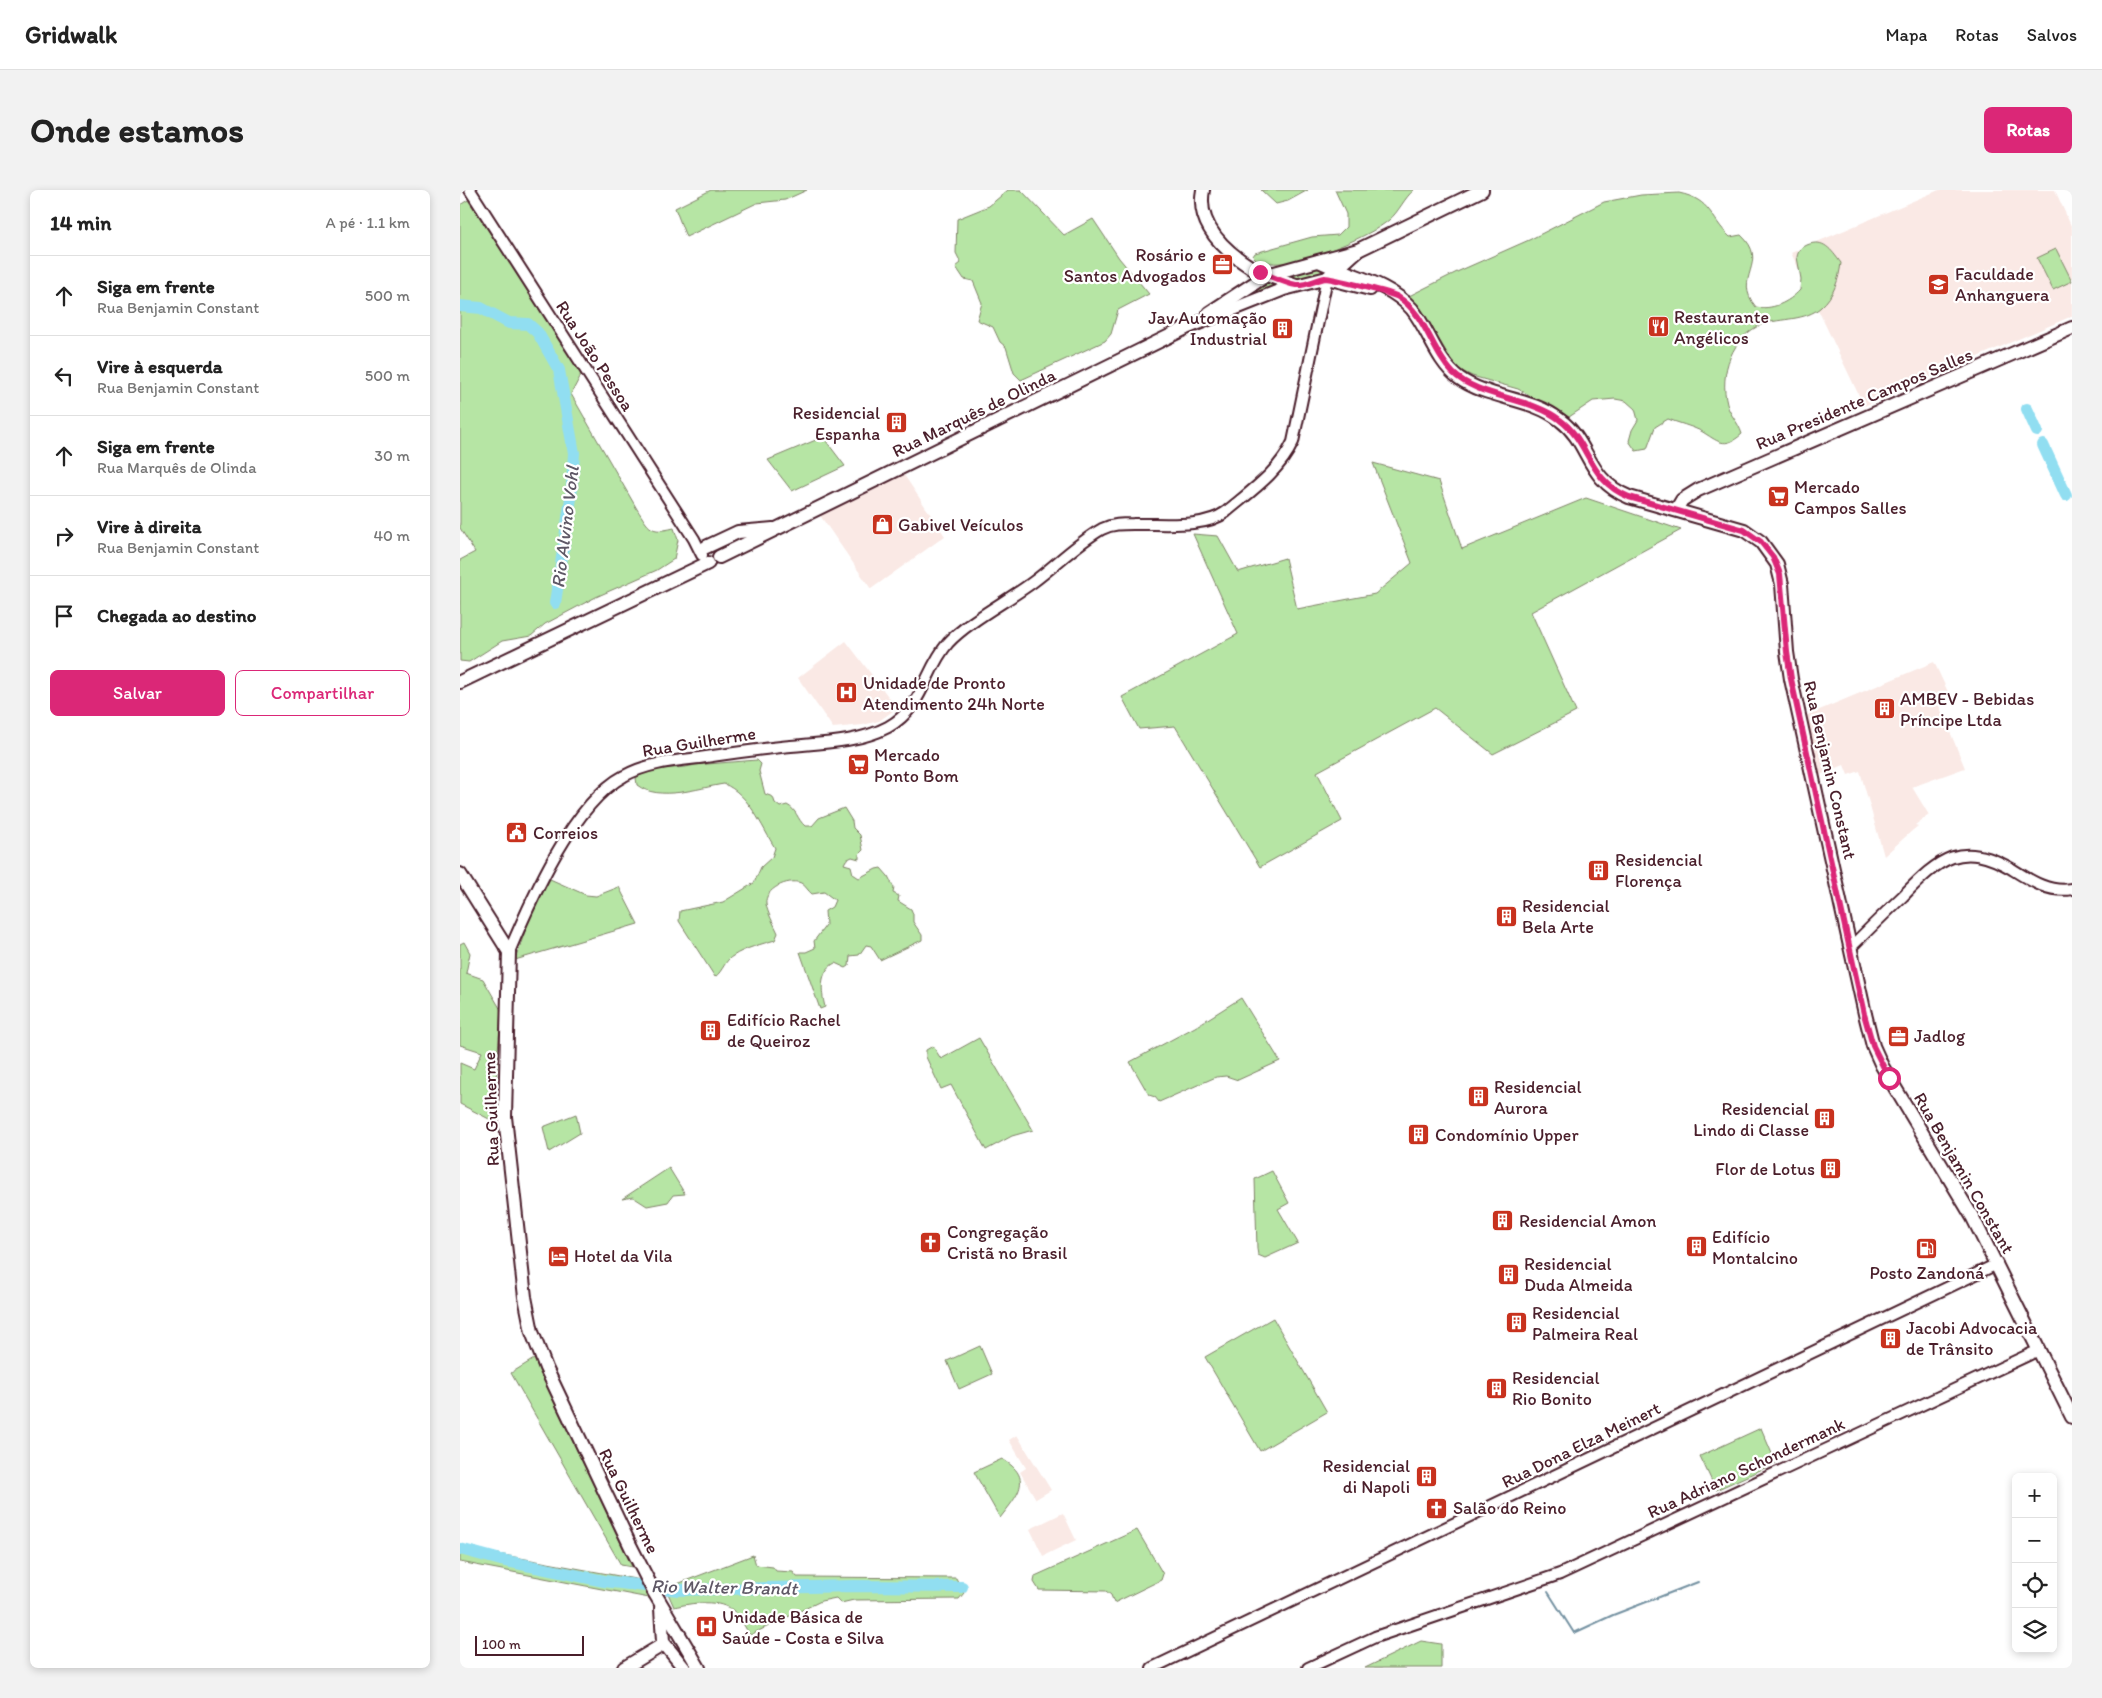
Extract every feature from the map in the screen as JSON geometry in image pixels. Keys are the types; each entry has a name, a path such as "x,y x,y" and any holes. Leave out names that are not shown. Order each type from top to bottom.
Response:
{"main road":[{"path":"1203,190 1203,212 1215,238 1252,268 1296,285"},
{"name":"Rua Marquês de Olinda","path":"1186,328 1267,275 1358,250 1482,190"},
{"path":"1358,250 1356,265 1361,278"},
{"name":"Rua Marquês de Olinda","path":"709,555 745,545 1186,328 1296,285 1311,283 1332,274 1358,250"},
{"path":"1237,257 1266,268 1289,268 1287,275 1296,285"},
{"path":"1237,257 1250,274 1247,288"},
{"name":"Rua Benjamin Constant","path":"1318,261 1332,274 1397,295"},
{"name":"Rua Benjamin Constant","path":"1332,274 1361,278 1397,295 1418,316 1446,364 1459,378 1472,385 1552,414 1571,430 1592,467 1608,485 1629,497 1744,530 1761,542 1777,564 1782,584 1791,679 1864,1014 1878,1056 1973,1218 2072,1417"},
{"name":"Rua Presidente Campos Salles","path":"1676,510 1682,500 1698,490 2072,328"},
{"name":"Rua Marquês de Olinda","path":"709,555 738,532 778,529"},
{"path":"745,545 749,530"},
{"path":"460,682 692,571 709,555"},
{"path":"460,874 508,952"},
{"name":"Rua Guilherme","path":"508,952 505,1117 528,1319 546,1368 652,1587 698,1668"},
{"name":"Rua Guilherme","path":"661,1603 664,1642"},
{"path":"624,1668 664,1642 670,1630 679,1635"},
{"path":"664,1642 684,1668"}],"street":[{"name":"Rua João Pessoa","path":"470,190 694,540 709,555"},
{"name":"Rua Guilherme","path":"508,952 526,911 557,853 588,808 616,781 637,770 668,762 857,738 880,731 895,722 913,705 942,652 953,638 1028,586 1102,529 1118,524 1202,522 1218,518 1226,512 1270,474 1284,458 1293,442 1322,300 1332,274"},
{"path":"1311,283 1322,300"},
{"path":"1851,948 1929,870 1959,855 1968,854 1988,857 2040,885 2058,890 2072,889"},
{"name":"Rua Dona Elza Meinert","path":"1152,1668 1997,1264"},
{"name":"Rua Adriano Schondermank","path":"1308,1668 1375,1637 1560,1574 2039,1350"}],"shaded area":[{"name":"Faculdade Anhanguera","path":"1939,190 2055,190 2072,228 2072,316 1864,406 1791,253"},
{"name":"Gabivel Veículos","path":"904,475 945,536 871,589 819,514"},
{"name":"Unidade de Pronto Atendimento 24h Norte","path":"846,641 897,708 879,721 863,725 833,728 798,678"},
{"path":"1934,662 1948,692 1936,698 1965,768 1912,787 1929,815 1915,825 1918,826 1884,856 1860,771 1848,775 1844,765 1820,775 1805,716"},
{"path":"1017,1435 1051,1490 1036,1499 1020,1472 1026,1468 1009,1440"},
{"path":"1063,1513 1076,1540 1043,1556 1030,1529"}],"green space":[{"path":"711,190 807,190 785,200 757,203 686,237 675,208"},
{"path":"1008,190 1021,190 1064,235 1093,219 1119,258 1149,294 1118,310 1111,334 1105,341 1021,380 1014,373 1006,347 1000,342 993,327 977,320 982,303 973,281 964,279 956,267 961,263 956,253 957,219 989,206"},
{"path":"1261,190 1308,190 1288,201 1276,204"},
{"path":"1335,190 1414,190 1389,220 1369,233 1342,246 1286,263 1259,262 1253,256 1255,253 1312,237 1338,235 1346,227 1346,214"},
{"path":"1679,193 1698,200 1709,210 1730,237 1741,235 1749,245 1752,262 1747,287 1749,296 1756,307 1780,305 1800,290 1801,279 1797,257 1803,247 1813,243 1823,244 1827,246 1841,263 1835,287 1826,303 1815,312 1801,317 1763,324 1743,337 1736,346 1727,368 1725,392 1728,408 1742,434 1730,442 1717,441 1697,429 1668,419 1655,427 1647,449 1636,451 1629,441 1632,430 1638,420 1635,409 1626,401 1615,399 1593,401 1569,417 1518,389 1472,376 1462,371 1453,363 1422,311 1409,296 1459,271 1529,240 1604,202 1641,195"},
{"path":"468,200 581,370 580,377 571,394 644,521 655,530 674,528 678,540 674,559 657,570 596,597 545,624 531,636 502,641 469,662 460,661 460,560 475,552 460,528 460,205"},
{"path":"2056,249 2072,281 2053,290 2037,258"},
{"path":"1320,266 1322,274 1297,280 1291,277 1291,273"},
{"path":"1268,279 1282,284 1205,317"},
{"path":"823,437 845,466 792,491 768,460"},
{"path":"1373,463 1439,481 1462,549 1586,498 1681,530 1531,612 1576,712 1493,754 1435,708 1317,772 1342,821 1260,867 1175,726 1139,729 1122,697 1238,634 1193,534 1218,536 1238,572 1285,558 1297,609 1375,594 1412,563"},
{"path":"757,760 761,764 759,771 765,794 773,797 775,803 780,807 787,805 790,807 805,826 812,826 819,818 844,808 852,821 853,828 860,835 863,850 859,854 859,859 852,857 846,860 844,864 851,866 853,874 859,878 881,868 888,876 894,888 893,893 899,896 898,901 911,909 913,922 922,935 922,940 880,960 871,946 866,945 859,955 850,956 849,966 846,968 835,963 826,971 822,982 825,1007 820,1009 800,952 806,952 815,948 814,941 826,925 825,911 832,907 835,900 824,892 812,894 804,885 796,882 784,883 773,889 766,899 766,904 778,933 775,940 748,948 733,956 715,977 679,921 680,911 723,902 754,883 761,867 772,857 775,848 748,803 741,795 724,784 691,791 667,793 656,793 637,785 636,778 658,769"},
{"path":"550,879 586,895 596,896 619,887 638,924 515,960 529,920"},
{"path":"464,942 470,953 466,973 483,979 501,1010 493,1121 460,1104 460,1063 474,1069 482,1052 460,1045 460,944"},
{"path":"1241,998 1280,1061 1238,1080 1226,1076 1216,1077 1159,1102 1155,1097 1149,1095 1130,1062 1195,1027"},
{"path":"979,1038 1033,1130 1012,1136 986,1150 951,1085 941,1089 926,1057 926,1050 933,1046 941,1059"},
{"path":"576,1114 580,1133 549,1152 543,1127"},
{"path":"669,1168 685,1194 673,1195 668,1202 647,1206 633,1197 622,1199"},
{"path":"1272,1171 1289,1203 1278,1209 1298,1243 1265,1258 1258,1255 1257,1249 1255,1179"},
{"path":"1273,1318 1327,1412 1260,1451 1205,1357"},
{"path":"980,1346 992,1374 959,1389 947,1361"},
{"path":"534,1359 632,1567 621,1565 511,1373"},
{"path":"1761,1428 1776,1463 1716,1490 1700,1456"},
{"path":"1002,1459 1018,1473 1020,1487 1017,1495 1000,1518 974,1472"},
{"path":"1137,1530 1163,1574 1161,1580 1114,1603 1111,1595 1106,1591 1039,1590 1034,1582 1035,1576"},
{"path":"460,1547 641,1580 649,1598 460,1562"},
{"path":"753,1555 756,1565 773,1567 776,1571 793,1572 797,1577 956,1578 964,1593 959,1599 854,1600 841,1603 836,1598 821,1601 750,1635 737,1614 729,1608 713,1603 674,1607 666,1589 664,1589"},
{"path":"1421,1641 1441,1644 1441,1668 1365,1668"}],"waterway":[{"name":"Rio Alvino Vohl","path":"460,306 481,308 509,323 528,324 538,333 559,370 574,453 571,498 555,603"},
{"path":"2027,409 2037,431"},
{"path":"2043,445 2066,495"},
{"name":"Rio Walter Brandt","path":"460,1549 501,1560 604,1581 678,1590 854,1586 962,1587"},
{"name":"Rio Walter Brandt","path":"1548,1592 1574,1633 1613,1615 1698,1582"}],"place":[{"name":"Rosário e Santos Advogados","path":"1222,265"},
{"name":"Faculdade Anhanguera","path":"1939,284"},
{"name":"Restaurante Angélicos","path":"1658,327"},
{"name":"Jav Automação Industrial","path":"1283,328"},
{"name":"Residencial Espanha","path":"896,423"},
{"name":"Mercado Campos Salles","path":"1778,497"},
{"name":"Gabivel Veículos","path":"882,525"},
{"name":"Unidade de Pronto Atendimento 24h Norte","path":"847,693"},
{"name":"AMBEV - Bebidas Príncipe Ltda","path":"1884,709"},
{"name":"Mercado Ponto Bom","path":"858,765"},
{"name":"Correios","path":"517,833"},
{"name":"Residencial Florença","path":"1599,870"},
{"name":"Residencial Bela Arte","path":"1506,916"},
{"name":"Edifício Rachel de Queiroz","path":"711,1030"},
{"name":"Jadlog","path":"1898,1036"},
{"name":"Residencial Aurora","path":"1478,1097"},
{"name":"Residencial Lindo di Classe","path":"1825,1119"},
{"name":"Condomínio Upper","path":"1419,1135"},
{"name":"Flor de Lotus","path":"1831,1169"},
{"name":"Residencial Amon","path":"1503,1221"},
{"name":"Congregação Cristã no Brasil","path":"931,1242"},
{"name":"Edifício Montalcino","path":"1696,1247"},
{"name":"Posto Zandoná","path":"1927,1248"},
{"name":"Hotel da Vila","path":"558,1256"},
{"name":"Residencial Duda Almeida","path":"1508,1274"},
{"name":"Residencial Palmeira Real","path":"1516,1323"},
{"name":"Jacobi Advocacia de Trânsito","path":"1890,1338"},
{"name":"Residencial Rio Bonito","path":"1496,1388"},
{"name":"Residencial di Napoli","path":"1426,1476"},
{"name":"Salão do Reino","path":"1437,1508"},
{"name":"Unidade Básica de Saúde - Costa e Silva","path":"706,1627"}],"route":[{"path":"1260,272 1296,285 1327,278 1397,295 1418,316 1446,364 1459,378 1472,385 1533,406 1560,419 1574,434 1598,475 1621,494 1744,530 1761,542 1769,551 1777,564 1780,574 1791,679 1864,1014 1873,1046 1889,1078"}]}
